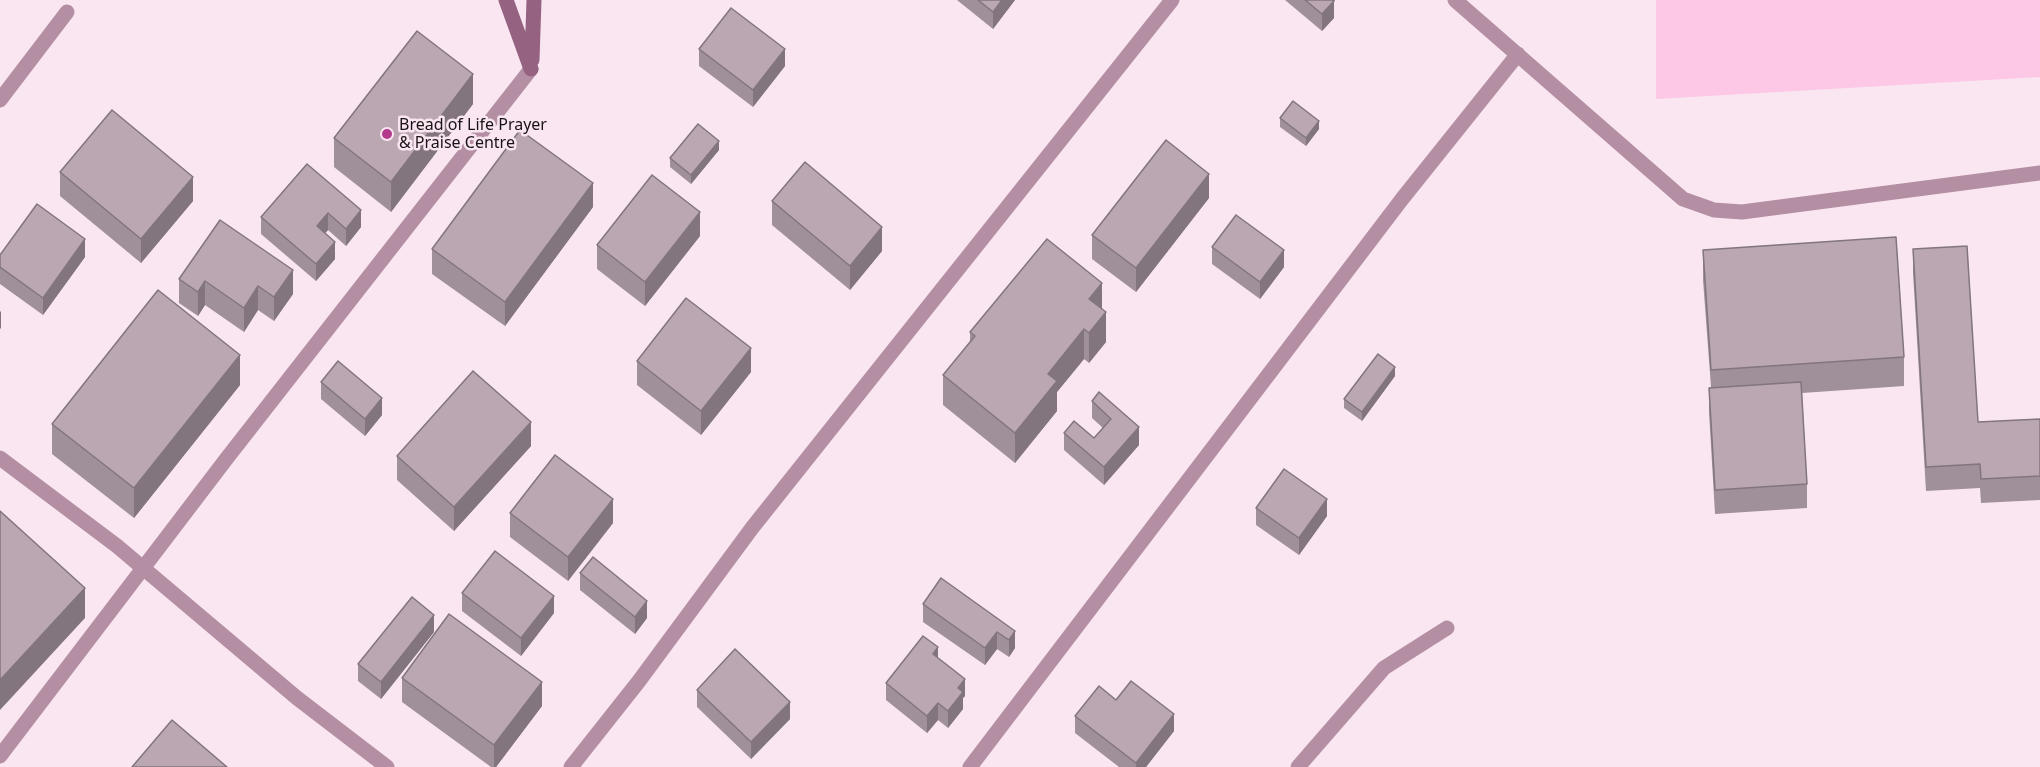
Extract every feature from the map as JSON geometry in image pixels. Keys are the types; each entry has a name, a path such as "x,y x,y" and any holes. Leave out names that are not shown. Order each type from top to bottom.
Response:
{"main road":[{"path":"506,0 531,69"},
{"path":"531,69 534,0"}],"street":[{"path":"571,767 639,681 752,528 1172,0"},
{"path":"1455,0 1683,199 1714,210 1742,212 2040,173"},
{"path":"0,100 67,12"},
{"path":"970,767 1402,199 1518,54"},
{"path":"0,756 143,568 531,69"},
{"path":"0,458 117,546 297,698 387,767"},
{"path":"1298,767 1384,668 1447,628"}],"shaded area":[{"path":"1656,0 2040,0 2040,77 1656,99"}],"building":[{"path":"978,0 1002,0 993,12"},
{"path":"1305,0 1332,0 1334,1 1322,14"},
{"path":"731,8 785,49 753,90 699,49"},
{"path":"417,31 473,74 391,182 334,138"},
{"path":"1293,101 1319,121 1306,138 1280,118"},
{"path":"112,110 193,177 141,239 60,172"},
{"path":"698,124 719,141 691,175 670,158"},
{"path":"520,130 593,183 505,302 432,249"},
{"path":"1166,140 1209,174 1136,268 1092,235"},
{"path":"805,162 882,227 850,266 772,201"},
{"path":"307,164 361,210 346,229 328,213 317,226 335,242 316,264 261,217"},
{"path":"652,175 700,212 645,282 597,245"},
{"path":"37,204 85,239 43,298 0,267 0,255"},
{"path":"1236,215 1284,250 1260,282 1212,247"},
{"path":"220,220 293,270 274,297 258,286 244,308 205,281 198,292 179,279"},
{"path":"1896,237 1904,357 1711,370 1703,250"},
{"path":"1047,239 1102,283 1089,299 1106,312 1089,333 1084,329 1048,374 1057,381 1015,433 943,375 975,336 970,332"},
{"path":"1967,246 1978,422 2040,419 2040,476 1981,479 1980,464 1926,467 1913,249"},
{"path":"158,290 240,355 134,488 52,424"},
{"path":"686,298 751,348 701,411 637,361"},
{"path":"1378,354 1395,367 1362,412 1344,399"},
{"path":"338,361 382,398 365,419 321,382"},
{"path":"473,371 531,422 454,507 397,456"},
{"path":"1801,382 1807,484 1715,490 1709,388"},
{"path":"1099,392 1139,427 1104,467 1064,433 1074,421 1094,438 1111,419 1092,401"},
{"path":"555,455 613,499 568,557 510,513"},
{"path":"1284,469 1327,499 1299,538 1256,508"},
{"path":"0,511 85,588 0,680"},
{"path":"495,551 554,596 521,638 462,593"},
{"path":"593,557 647,601 635,617 580,573"},
{"path":"941,578 1015,631 1009,640 997,632 985,648 923,604"},
{"path":"412,597 434,615 381,682 358,664"},
{"path":"449,614 542,682 494,745 402,678"},
{"path":"923,636 938,647 933,654 965,679 958,688 963,692 948,711 938,703 927,716 886,683"},
{"path":"735,649 790,702 751,742 697,690"},
{"path":"1131,681 1174,714 1136,763 1075,716 1099,686 1116,700"},
{"path":"172,720 227,767 132,767"}],"place":[{"name":"Bread of Life Prayer & Praise Centre","path":"387,134"}]}
